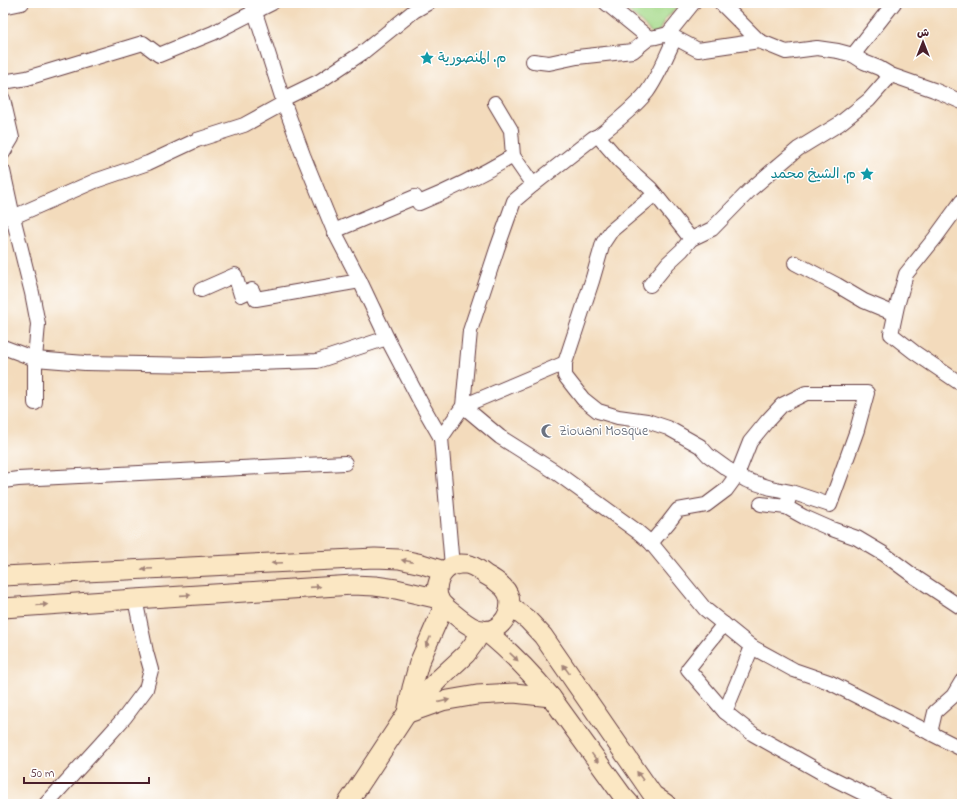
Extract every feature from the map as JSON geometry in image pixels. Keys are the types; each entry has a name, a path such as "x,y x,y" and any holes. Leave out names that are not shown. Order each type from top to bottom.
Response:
{"main road":[{"path":"3,576 375,558 399,559 448,568 461,564 470,565 497,582 504,588 509,596 510,606 508,615 503,623 495,628 484,631 466,654 439,679 407,713 348,804"},
{"path":"407,713 419,663 441,603 437,589 439,580 448,568"},
{"path":"3,608 354,585 396,589 441,603 468,625 484,631 526,668 551,697 630,804"},
{"path":"510,606 528,620 543,636 653,795 666,804"},
{"path":"407,713 442,701 477,695 514,693 551,697"}],"street":[{"path":"3,6 22,3"},
{"path":"3,82 27,78 144,43 158,55 213,33 253,8 272,3"},
{"path":"8,218 95,181 148,162 197,140 244,125 320,81 362,53 414,11 428,3"},
{"path":"606,3 649,38"},
{"path":"533,61 549,63 577,57 633,51 649,38 668,34 693,3"},
{"path":"721,3 759,41 786,52 817,48 853,55 891,75 934,90 962,102"},
{"path":"853,55 894,3"},
{"path":"253,8 303,155 334,230 387,338 441,438 448,568"},
{"path":"668,34 698,50 759,41"},
{"path":"441,438 463,406 470,331 514,201 593,138 598,136 624,116 646,92 661,69 673,42 668,34"},
{"path":"650,286 668,263 691,239 712,229 750,190 798,150 839,124 869,100 891,75"},
{"path":"3,100 12,138 3,154"},
{"path":"494,103 511,130 513,156 533,185"},
{"path":"598,136 620,161 651,189 691,239"},
{"path":"334,230 415,197 419,203 477,176 513,156"},
{"path":"3,171 8,218 32,293 38,324 35,359 36,403"},
{"path":"651,543 678,510 706,505 726,490 737,474 750,442 782,405 806,393 867,393 857,430 830,505 746,480 737,474 726,468 708,455 700,446 668,428 647,421 618,417 598,412 582,399 565,376 565,363 592,281 602,243 611,231 655,194"},
{"path":"962,201 906,274 891,334 914,352 962,383"},
{"path":"795,263 864,301 895,314"},
{"path":"201,290 235,275 241,295 252,290 256,299 360,281"},
{"path":"3,347 35,359 85,363 201,365 317,361 387,338"},
{"path":"463,406 565,363"},
{"path":"463,406 500,437 554,471 638,532 651,543 705,609 752,647 794,670 829,682 962,750"},
{"path":"3,481 18,479 345,463"},
{"path":"786,507 790,492"},
{"path":"761,504 786,507 829,528 857,538 884,554 962,608"},
{"path":"46,804 125,717 146,689 151,670 135,599"},
{"path":"724,624 688,668 725,712 753,734 826,775 885,804"},
{"path":"725,712 752,647"},
{"path":"930,733 935,712 953,696 962,681"}],"green space":[{"path":"621,3 682,3 665,19 656,37"}],"place":[{"name":"م. المنصورية","path":"427,58"},
{"name":"م. الشيخ محمد","path":"867,174"},
{"name":"Ziouani Mosque","path":"548,431"}]}
